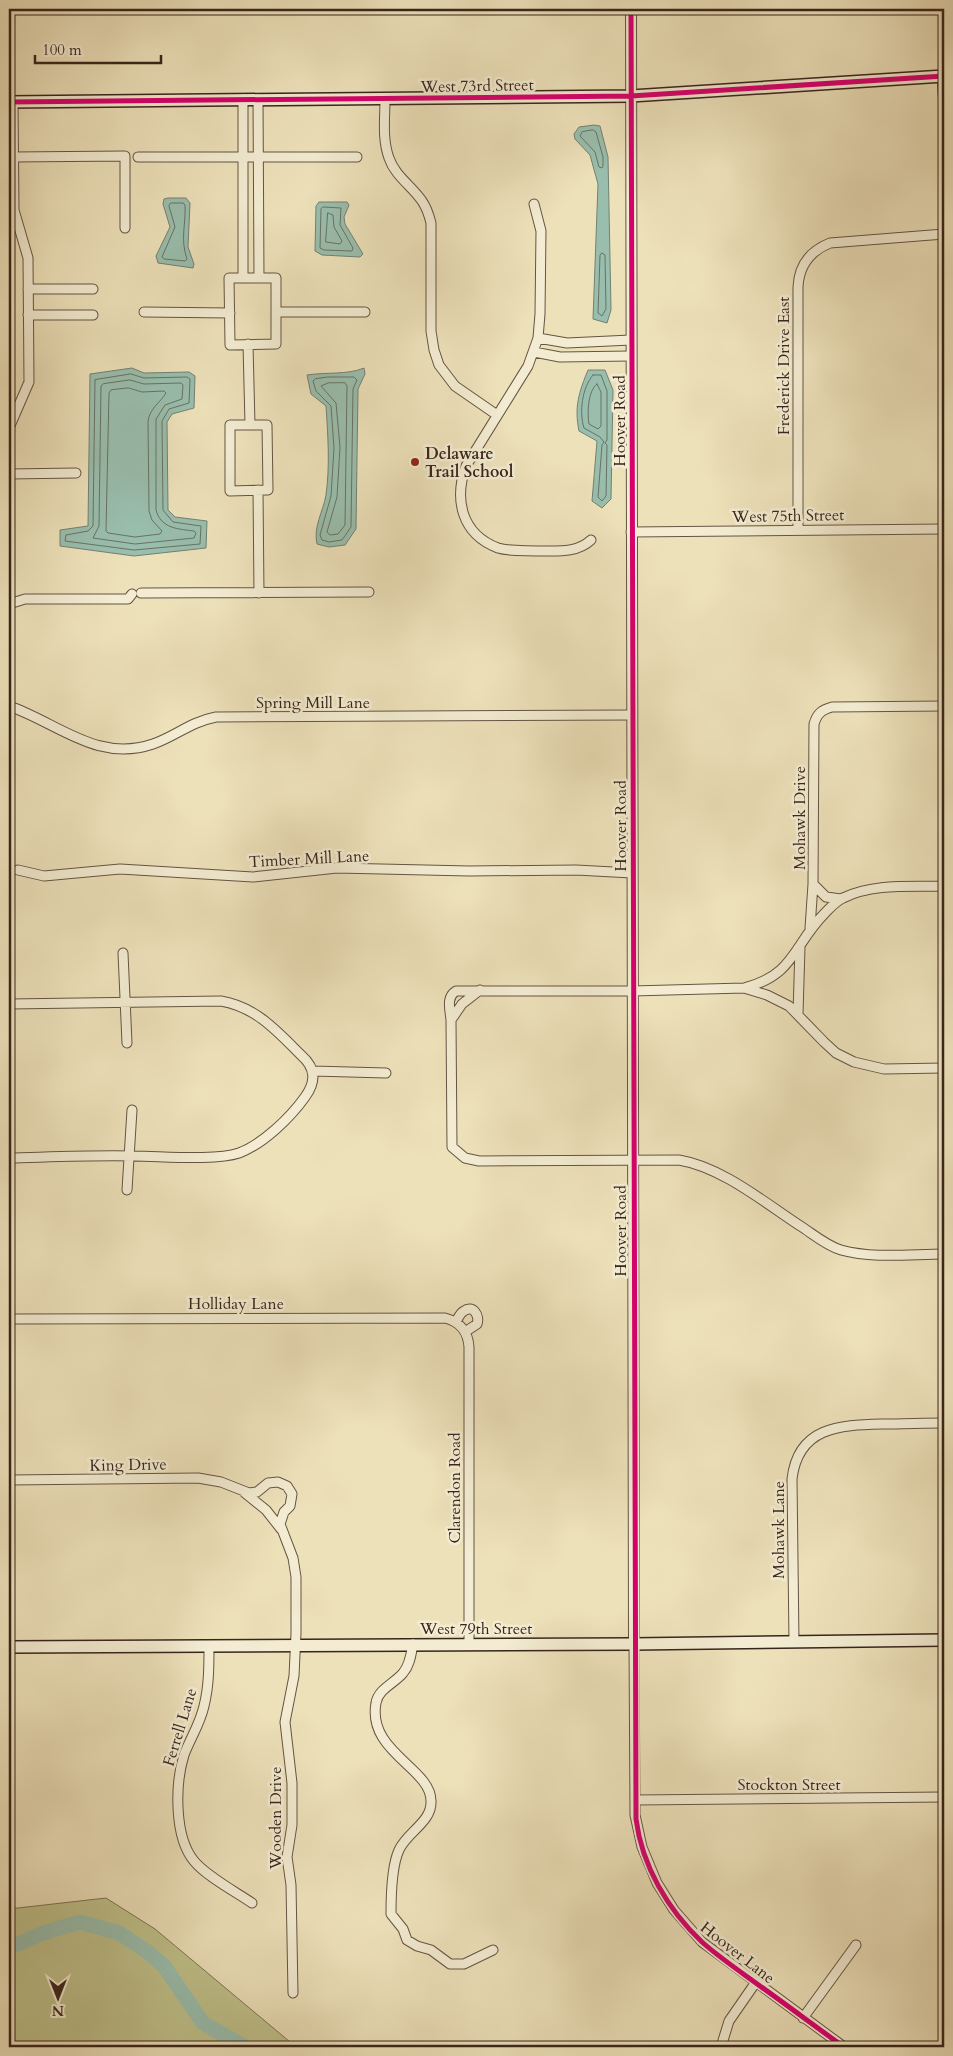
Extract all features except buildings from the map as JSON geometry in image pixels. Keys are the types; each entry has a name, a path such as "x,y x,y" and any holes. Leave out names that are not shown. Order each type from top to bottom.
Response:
{"main road":[{"name":"West 73rd Street","path":"11,102 630,96 943,76"},
{"name":"West 79th Street","path":"9,1647 634,1644 944,1640"}],"street":[{"name":"Hoover Road","path":"630,9 634,1644"},
{"path":"943,76 944,107"},
{"path":"258,99 259,278"},
{"path":"385,99 385,142 389,159 397,173 422,200 428,211 431,223 431,331 439,365 455,386 497,415"},
{"path":"243,100 243,278"},
{"path":"9,428 11,418 29,382 28,254 14,210 11,102"},
{"path":"14,157 125,156 125,228"},
{"path":"138,157 357,157"},
{"path":"534,204 541,231 538,338 528,366 466,466 460,481 460,504 470,526 488,542 510,550 562,551 586,545 591,540"},
{"path":"9,230 20,230"},
{"name":"Frederick Drive East","path":"798,530 799,277 805,262 814,251 830,243 944,234"},
{"path":"229,278 243,278 276,278 276,344 230,345 229,278"},
{"path":"28,289 93,289"},
{"path":"144,312 230,313"},
{"path":"276,312 365,312"},
{"path":"28,315 93,314"},
{"path":"538,338 567,343 631,340"},
{"path":"248,344 250,425"},
{"path":"534,352 560,357 631,356"},
{"path":"230,425 250,425 267,425 268,490 230,491 230,425"},
{"path":"9,474 76,473"},
{"path":"258,490 259,593"},
{"name":"West 75th Street","path":"632,532 944,529"},
{"path":"9,604 25,599 128,599 137,594 369,592"},
{"name":"Spring Mill Lane","path":"9,706 88,744 116,749 130,749 152,745 191,724 216,718 632,715"},
{"name":"Mohawk Drive","path":"810,928 813,884 814,724 817,716 821,711 832,707 944,706"},
{"name":"Timber Mill Lane","path":"18,870 44,876 120,869 253,877 337,868 469,871 576,870 632,873"},
{"path":"813,884 826,897 841,899"},
{"path":"944,886 886,887 857,893 841,899 810,928 800,947 779,972 768,980 744,988 632,991 480,990 456,991 449,999 451,1020 452,1147 466,1158 479,1161 678,1160 706,1166 827,1243 842,1250 869,1254 944,1254"},
{"path":"798,1014 800,947"},
{"path":"123,953 127,1043"},
{"path":"744,988 779,1000 798,1014 836,1053 854,1062 884,1069 944,1068"},
{"path":"451,1020 462,1004 480,990"},
{"path":"9,1004 221,1001 241,1006 262,1018 305,1058 313,1074 310,1090 293,1112 256,1145 242,1152 219,1157 9,1158"},
{"path":"313,1074 386,1073"},
{"path":"127,1190 132,1110"},
{"path":"468,1309 477,1313 479,1319 475,1327 461,1327 461,1314 468,1309"},
{"name":"Holliday Lane","path":"9,1319 445,1318 461,1327"},
{"name":"Clarendon Road","path":"461,1327 469,1346 469,1644"},
{"name":"Mohawk Lane","path":"794,1642 792,1476 796,1460 802,1450 825,1430 847,1425 944,1423"},
{"name":"King Drive","path":"9,1480 198,1478 221,1482 244,1493 266,1510 281,1529 288,1542 294,1565 295,1645"},
{"path":"244,1493 257,1492 268,1483 275,1482 287,1486 292,1498 290,1506 284,1512 281,1520 281,1529"},
{"path":"414,1644 408,1666 400,1677 382,1691 376,1699 375,1707 378,1729 383,1739 424,1782 432,1800 427,1816 405,1840 397,1853 392,1885 391,1914 407,1940 417,1946 431,1950 450,1964 464,1964 493,1950"},
{"name":"Hoover Lane","path":"634,1644 635,1800 637,1827 642,1847 654,1876 669,1904 702,1942 844,2047"},
{"name":"Wooden Drive","path":"293,1992 291,1885 287,1857 292,1831 292,1783 285,1722 286,1709 293,1682 295,1645"},
{"name":"Ferrell Lane","path":"209,1646 206,1700 199,1722 184,1755 180,1776 180,1833 185,1848 196,1864 252,1904"},
{"name":"Stockton Street","path":"635,1800 944,1797"},
{"path":"804,2018 856,1945"},
{"path":"721,2047 727,2024 756,1982"}],"green space":[{"path":"106,1898 155,1929 296,2047 9,2047 9,1909"}],"water":[{"path":"600,126 608,157 611,310 607,323 593,319 598,184 590,155 575,139 574,134 579,127"},
{"path":"186,198 190,203 188,247 194,264 193,268 158,263 156,256 170,227 163,204 164,199"},
{"path":"319,202 347,202 349,205 344,217 345,224 363,254 360,257 322,255 315,251 316,206"},
{"path":"132,368 144,373 189,372 195,376 194,408 172,414 167,422 168,510 175,517 207,521 206,548 134,556 60,546 60,530 88,526 90,374"},
{"path":"364,368 365,374 358,389 356,529 345,545 329,547 317,544 316,538 317,526 325,501 328,473 326,406 311,394 307,375 351,372"},
{"path":"588,370 605,370 613,390 611,499 602,508 592,501 597,441 579,431 577,414 578,400"}],"waterway":[{"path":"9,1948 43,1933 80,1922 119,1933 148,1952 164,1966 203,2023 245,2047"}],"cycle path":[{"path":"631,9 636,1819 644,1854 659,1886 678,1916 702,1942 723,1959 844,2047"},
{"path":"9,102 631,96 944,76"}],"place":[{"name":"Delaware Trail School","path":"415,462"}]}
